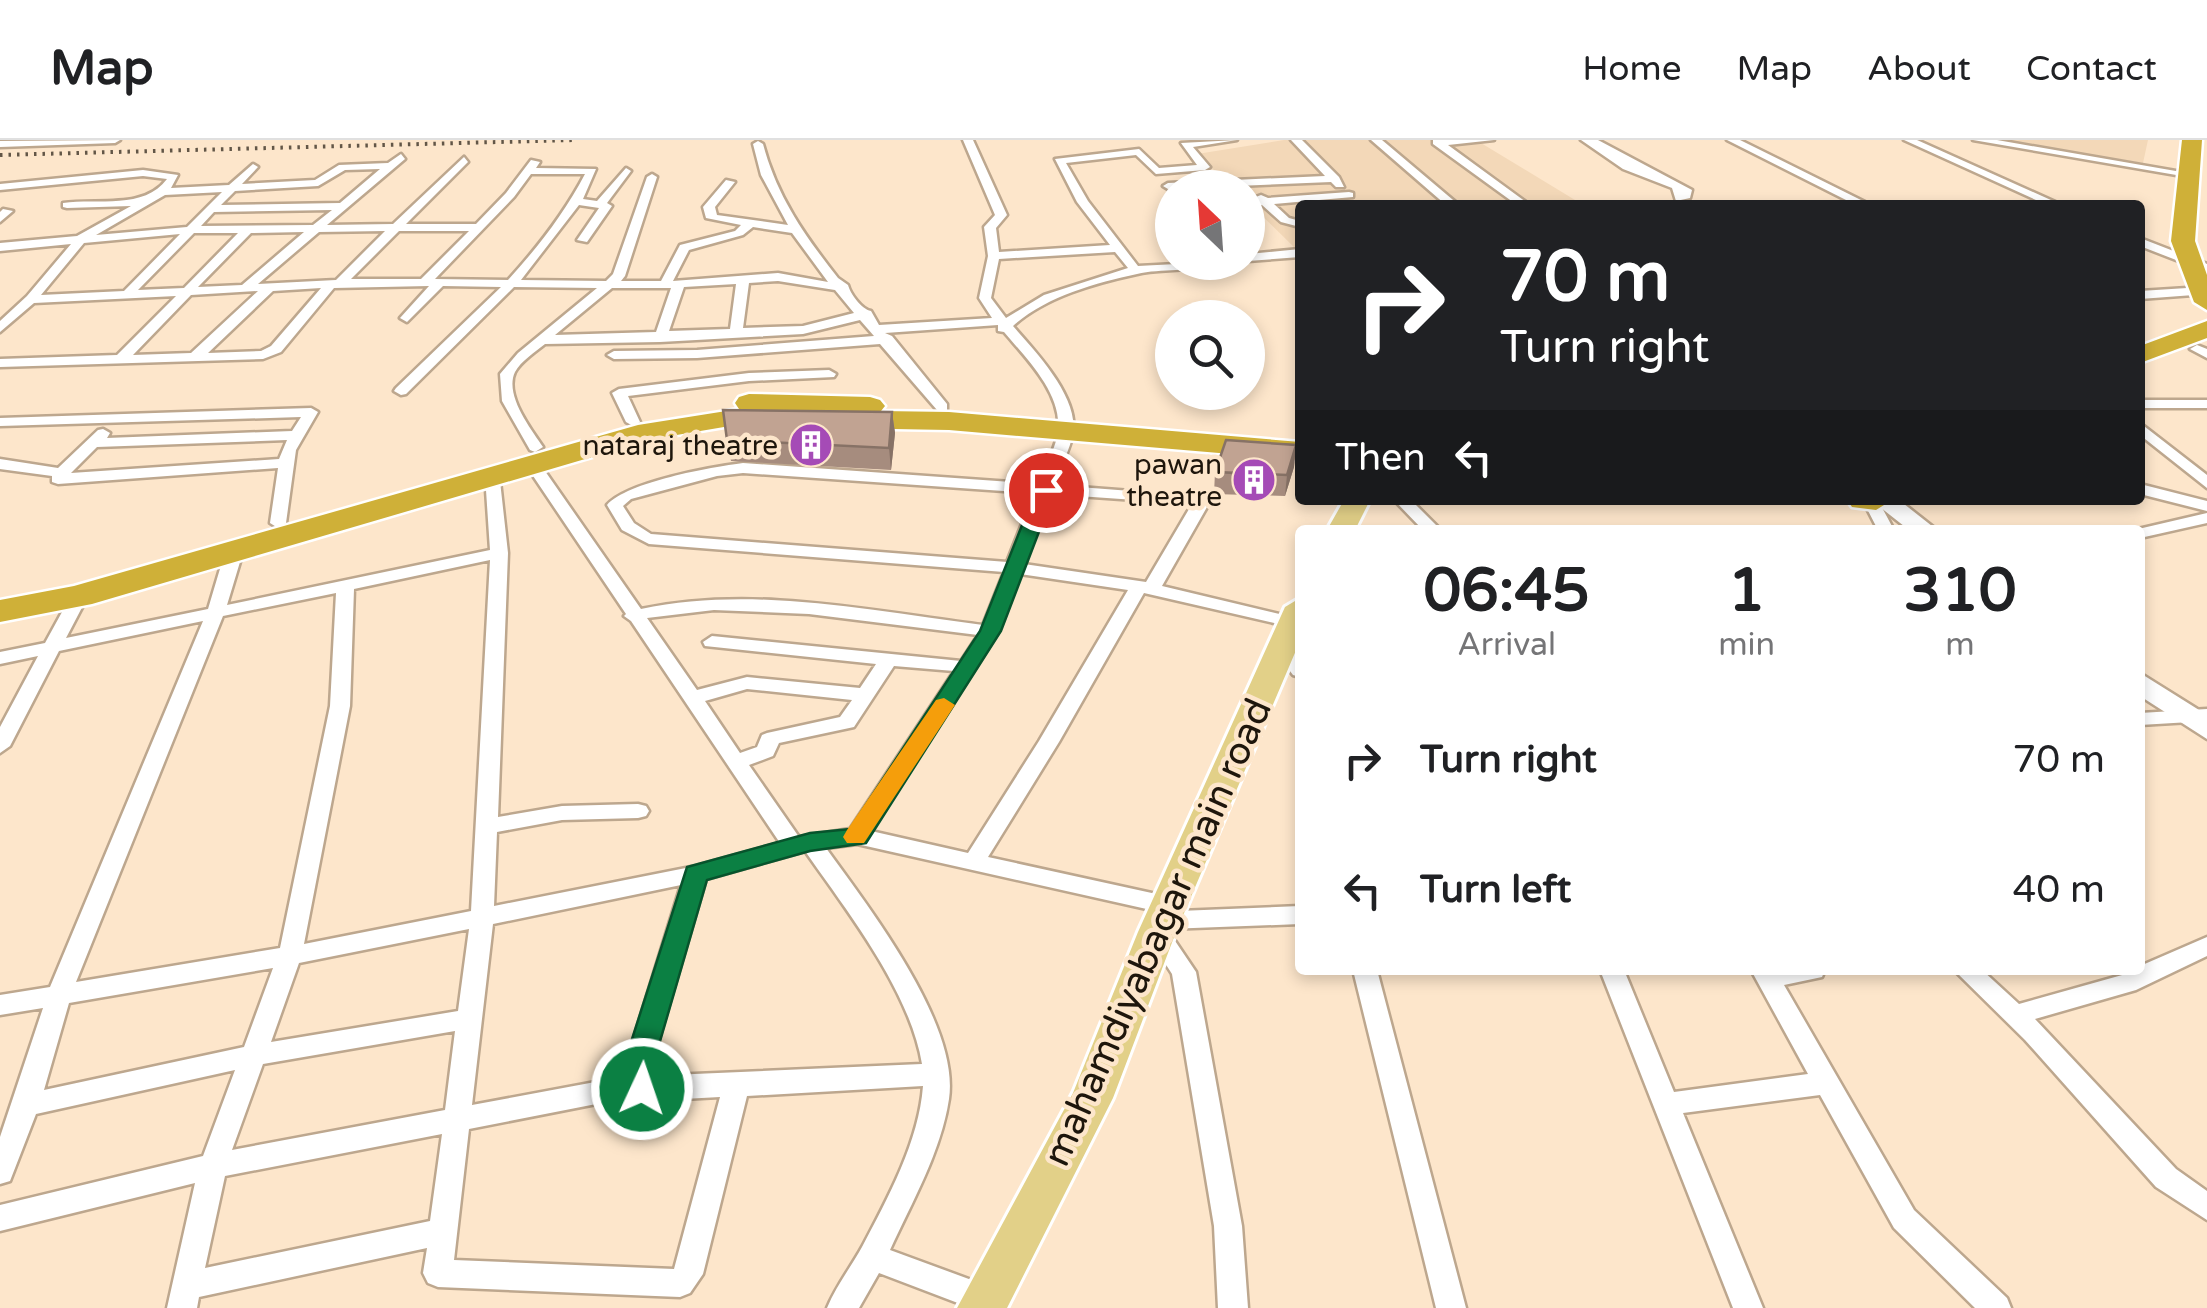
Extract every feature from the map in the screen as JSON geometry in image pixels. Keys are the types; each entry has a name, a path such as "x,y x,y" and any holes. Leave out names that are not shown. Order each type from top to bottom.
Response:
{"highway":[{"path":"2192,140 2184,240 2196,275"},
{"path":"2207,198 2207,206"},
{"path":"2145,354 2205,344"},
{"path":"2145,364 2205,344"},
{"path":"0,595 124,570 278,523 534,455 633,422 736,404 942,407 1295,450"},
{"path":"0,611 79,596 234,552 493,476 534,455 724,418 1066,423 1295,437"}],"main road":[{"path":"1588,140 1629,166 1638,180 1683,200"},
{"path":"1885,505 1916,525"},
{"name":"mahamdiyabagar main road","path":"983,1304 1092,1098 1164,919 1295,635"},
{"path":"2145,685 2201,720"}],"street":[{"path":"0,144 115,140"},
{"path":"857,836 990,631 1046,490 1066,423 1049,379 1001,324 985,298 994,256 990,227 1001,215 968,140"},
{"path":"1168,170 1205,167 1185,145 1172,140"},
{"path":"1185,145 1232,140"},
{"path":"1296,140 1354,200"},
{"path":"1376,140 1447,200"},
{"path":"1439,142 1489,140"},
{"path":"1732,140 1855,200"},
{"path":"1909,140 2045,200"},
{"path":"1978,140 2188,174"},
{"path":"1439,142 1517,200"},
{"path":"758,144 760,159 777,199 798,230 942,407"},
{"path":"1135,270 1060,160 1139,152 1155,170"},
{"path":"244,289 401,157"},
{"path":"0,362 123,357 193,359 272,352 335,284 464,160"},
{"path":"401,392 508,283 579,202 592,171 533,165 432,282 407,318"},
{"path":"0,328 31,299 82,238 163,192 318,183 345,166 390,166"},
{"path":"130,291 253,167"},
{"path":"602,202 626,172"},
{"path":"0,188 143,173 174,176 163,192"},
{"path":"652,177 624,265 611,284 541,340 508,371 506,380 534,455 633,616 735,762 881,943 922,1027 938,1074 932,1116 872,1257 842,1308"},
{"path":"1265,181 1335,179"},
{"path":"730,182 709,207 709,214 749,225 798,230"},
{"path":"1265,202 1349,195"},
{"path":"67,205 142,202"},
{"path":"579,202 602,202 606,206 583,240"},
{"path":"1265,203 1285,220 1295,223"},
{"path":"208,209 341,206"},
{"path":"660,338 684,248 739,233 749,225"},
{"path":"0,247 187,230 480,227"},
{"path":"123,357 248,228"},
{"path":"2145,245 2196,275"},
{"path":"994,256 1117,248"},
{"path":"1265,256 1295,253"},
{"path":"2145,259 2196,275"},
{"path":"614,355 715,353 1001,324 1050,295 1155,268"},
{"path":"2145,293 2196,275"},
{"path":"31,299 130,291 268,290 335,284 672,284 778,276 844,288"},
{"path":"736,335 743,279"},
{"path":"193,359 268,290"},
{"path":"541,340 736,335 808,329 866,314"},
{"path":"610,337 620,393 633,422"},
{"path":"620,393 750,376 829,374"},
{"path":"2145,404 2207,404"},
{"path":"0,422 310,412 284,463 278,523"},
{"path":"117,419 58,479 284,463"},
{"path":"2145,431 2207,483"},
{"path":"94,442 295,435"},
{"path":"0,464 62,474"},
{"path":"975,859 1145,587 1203,500 731,468 625,496 615,505 616,513 638,536 649,539 1012,568 1145,587 1295,635"},
{"path":"493,476 499,553 482,918 438,1273 680,1283 688,1274 737,1084"},
{"path":"2145,490 2207,506"},
{"path":"1407,505 1428,525"},
{"path":"2145,532 2207,518"},
{"path":"0,1172 26,1105 60,992 216,612 234,552"},
{"path":"0,658 499,553"},
{"path":"345,583 340,706 290,956 250,1056 213,1166 185,1297 444,1231"},
{"path":"0,746 7,719 56,647 79,596"},
{"path":"633,616 686,604 733,605 990,631"},
{"path":"712,642 968,667"},
{"path":"735,762 766,751 769,740 774,738 841,726 889,659"},
{"path":"692,698 747,683 866,695"},
{"path":"2145,719 2201,720"},
{"path":"487,826 562,813 638,811"},
{"path":"0,1005 290,956 696,874 802,844 857,836 975,859 1164,919 1295,915"},
{"path":"632,1086 696,874"},
{"path":"1164,919 1184,972 1228,1226 1233,1308"},
{"path":"2014,1015 2128,983 2207,946"},
{"path":"1367,975 1452,1308"},
{"path":"1614,975 1748,1308"},
{"path":"1765,975 1904,1219 1996,1308"},
{"path":"1971,975 2014,1015 2166,1178 2207,1207"},
{"path":"26,1105 250,1056 470,1019"},
{"path":"0,1218 213,1166 632,1086 665,1089 938,1074"},
{"path":"1668,1104 1826,1083"},
{"path":"872,1257 983,1304"}],"shaded area":[{"path":"1284,140 1476,140 1575,200 1295,200 1295,248 1265,219 1265,170 1214,170 1197,154"},
{"path":"1992,140 2148,140 2143,163"}],"building":[{"path":"723,410 892,412 889,448 727,440"},
{"path":"1226,440 1295,445 1287,475 1215,472"}],"railway":[{"path":"0,155 575,140"}],"slow traffic":[{"path":"856,837 944,705"}],"place":[{"name":"nataraj theatre","path":"811,445"},
{"name":"pawan theatre","path":"1254,480"}],"route":[{"path":"642,1089 632,1086 696,874 810,842 857,836 990,631 1046,490"}]}
